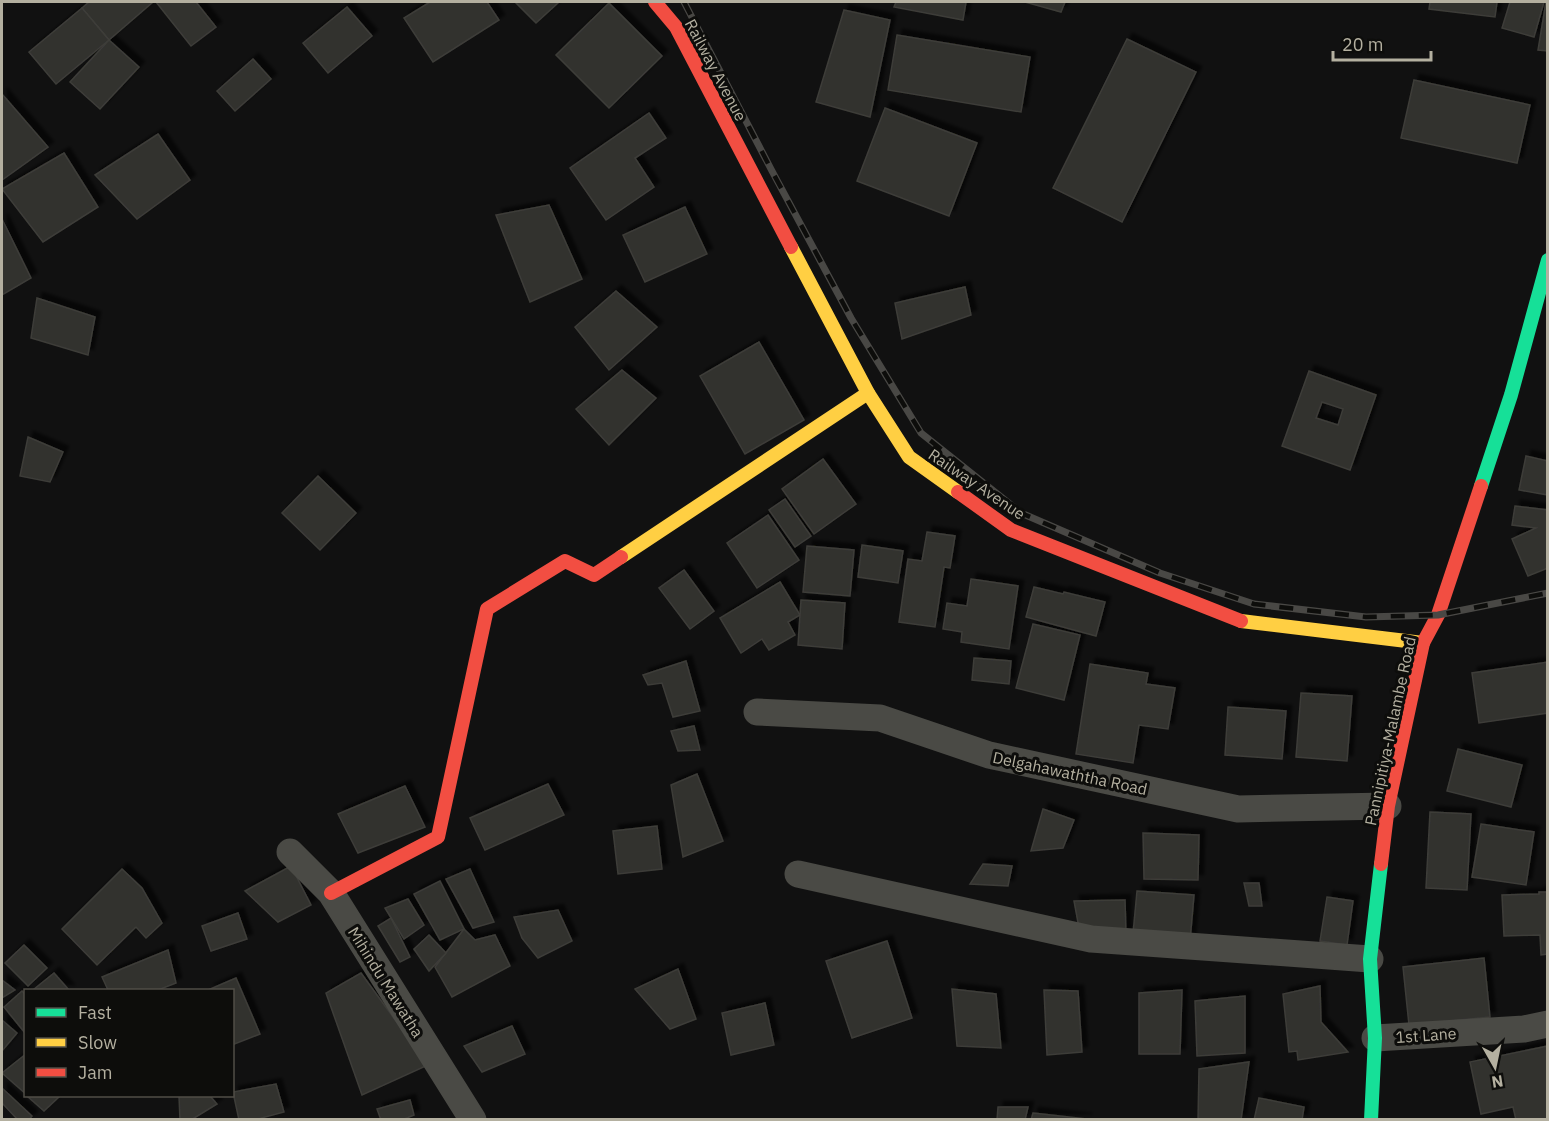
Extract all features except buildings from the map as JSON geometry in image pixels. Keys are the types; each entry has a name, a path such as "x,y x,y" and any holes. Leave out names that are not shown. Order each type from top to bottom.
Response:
{"street":[{"name":"Railway Avenue","path":"655,2 676,27 868,393 909,457 1011,530 1237,620 1423,643"},
{"name":"Pannipitiya-Malambe Road","path":"1371,1119 1375,1038 1370,959 1388,806 1423,643 1438,615 1511,395 1548,260"},
{"path":"331,893 438,837 487,609 565,561 594,575 868,393"},
{"name":"Delgahawaththa Road","path":"756,712 880,718 989,755 1238,809 1388,806"},
{"name":"Mihindu Mawatha","path":"290,852 331,893 473,1119"},
{"path":"798,874 1091,939 1370,959"},
{"name":"1st Lane","path":"1375,1038 1524,1029 1548,1024"}],"railway":[{"path":"684,2 851,318 921,433 1021,513 1160,573 1254,604 1366,617 1438,615 1548,593"}],"traffic: fast":[{"path":"1481,486 1511,395 1548,260"},
{"path":"1371,1120 1375,1038 1370,959 1381,864"}],"traffic: slow":[{"path":"791,247 868,393 909,457 958,492"},
{"path":"621,557 868,393"},
{"path":"1241,621 1423,643"}],"traffic: jam":[{"path":"655,2 676,27 791,247"},
{"path":"1381,864 1388,806 1423,643 1438,615 1481,486"},
{"path":"958,492 1011,530 1241,621"},
{"path":"331,893 438,837 487,609 565,561 594,575 621,557"}]}
